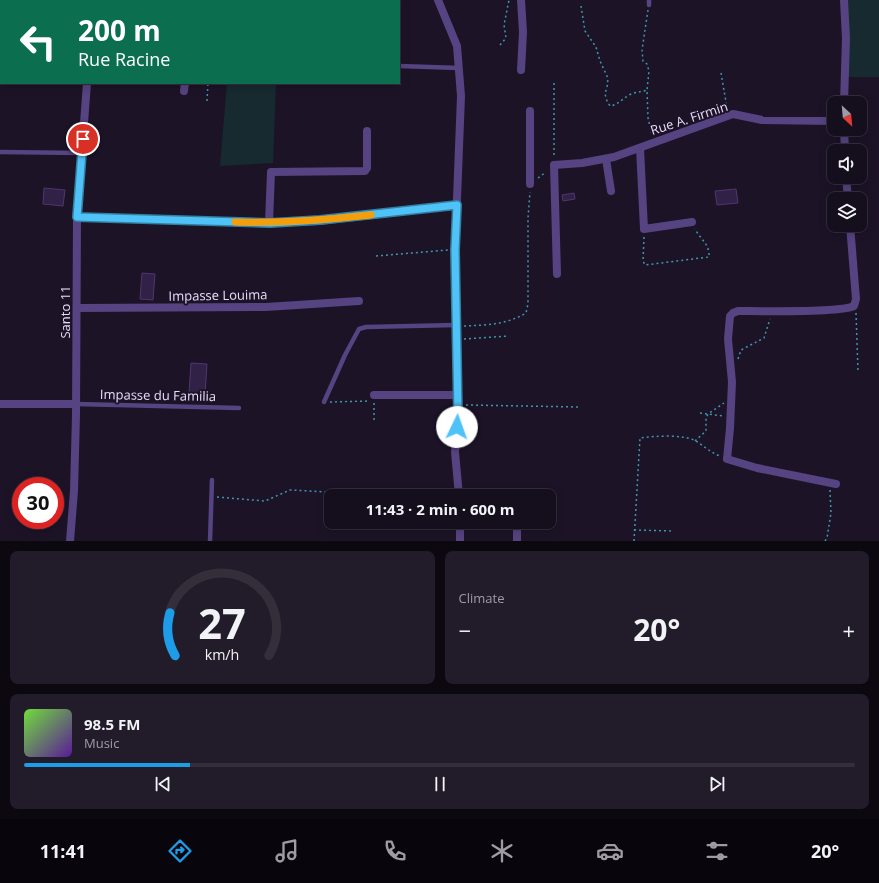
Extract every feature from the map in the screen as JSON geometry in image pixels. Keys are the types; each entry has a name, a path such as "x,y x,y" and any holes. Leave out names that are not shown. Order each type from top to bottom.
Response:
{"street":[{"path":"438,0 457,46 461,96 455,250 458,394 455,452 458,489"},
{"path":"521,0 523,32 521,70"},
{"path":"844,0 846,38 844,96"},
{"name":"Santo 11","path":"70,541 74,491 76,404 78,308 77,217 87,84"},
{"path":"530,111 530,184"},
{"name":"Rue A. Firmin","path":"554,165 606,159 733,114 762,120 827,121"},
{"path":"270,223 271,172 365,171 367,168 367,131"},
{"path":"640,148 644,229 692,222"},
{"path":"606,159 611,192"},
{"path":"554,165 557,274"},
{"path":"77,217 270,223 320,220 457,205"},
{"path":"836,484 757,468 727,459 731,399 731,371 728,339 730,316 738,311 851,308 856,303 851,232"},
{"name":"Impasse Louima","path":"78,308 266,307 359,301"},
{"path":"374,395 458,394"},
{"path":"0,404 76,404"},
{"path":"460,529 460,541"},
{"path":"517,529 517,541"}],"lane":[{"path":"400,66 459,68"},
{"path":"0,152 82,153"},
{"path":"324,402 345,355 359,329 366,327 456,326"},
{"name":"Impasse du Familia","path":"76,404 239,408"},
{"path":"210,541 212,480"}],"path":[{"path":"500,45 506,38 504,25 509,0"},
{"path":"649,3 642,45 644,61 647,64 650,77 647,90 648,118 653,143"},
{"path":"581,6 585,31 596,48 607,76 608,83 605,94 610,106 615,105 623,98 632,94 647,90"},
{"path":"721,73 729,116"},
{"path":"456,326 496,324 514,320 526,313 528,304 528,218 530,184 554,165 554,83"},
{"path":"207,101 208,84"},
{"path":"644,229 643,261 645,265 709,257 707,245 697,233 692,222"},
{"path":"376,256 455,250"},
{"path":"856,303 858,371"},
{"path":"731,371 736,364 741,350 764,338 769,320 777,311"},
{"path":"456,339 509,336"},
{"path":"695,441 706,431 706,418 708,414 731,399"},
{"path":"324,402 374,401 374,423"},
{"path":"458,405 580,407"},
{"path":"700,413 730,417"},
{"path":"634,541 640,438 665,436 695,441 712,453 727,459"},
{"path":"825,541 830,526 832,503 830,489 826,483"},
{"path":"211,497 265,501 290,490 324,492"},
{"path":"634,530 674,531"}],"shaded area":[{"path":"846,0 879,0 879,77 847,77"},
{"path":"227,84 276,84 273,163 220,166"}],"building":[{"path":"44,188 65,190 63,206 43,204"},
{"path":"736,189 738,203 717,205 715,191"},
{"path":"574,193 575,199 563,201 562,195"},
{"path":"142,273 155,274 153,300 140,299"},
{"path":"191,363 207,364 205,394 189,393"}],"slow traffic":[{"path":"235,222 270,223 371,215"}],"route":[{"path":"83,139 77,217 270,223 320,220 457,205 455,250 457,427"}]}
